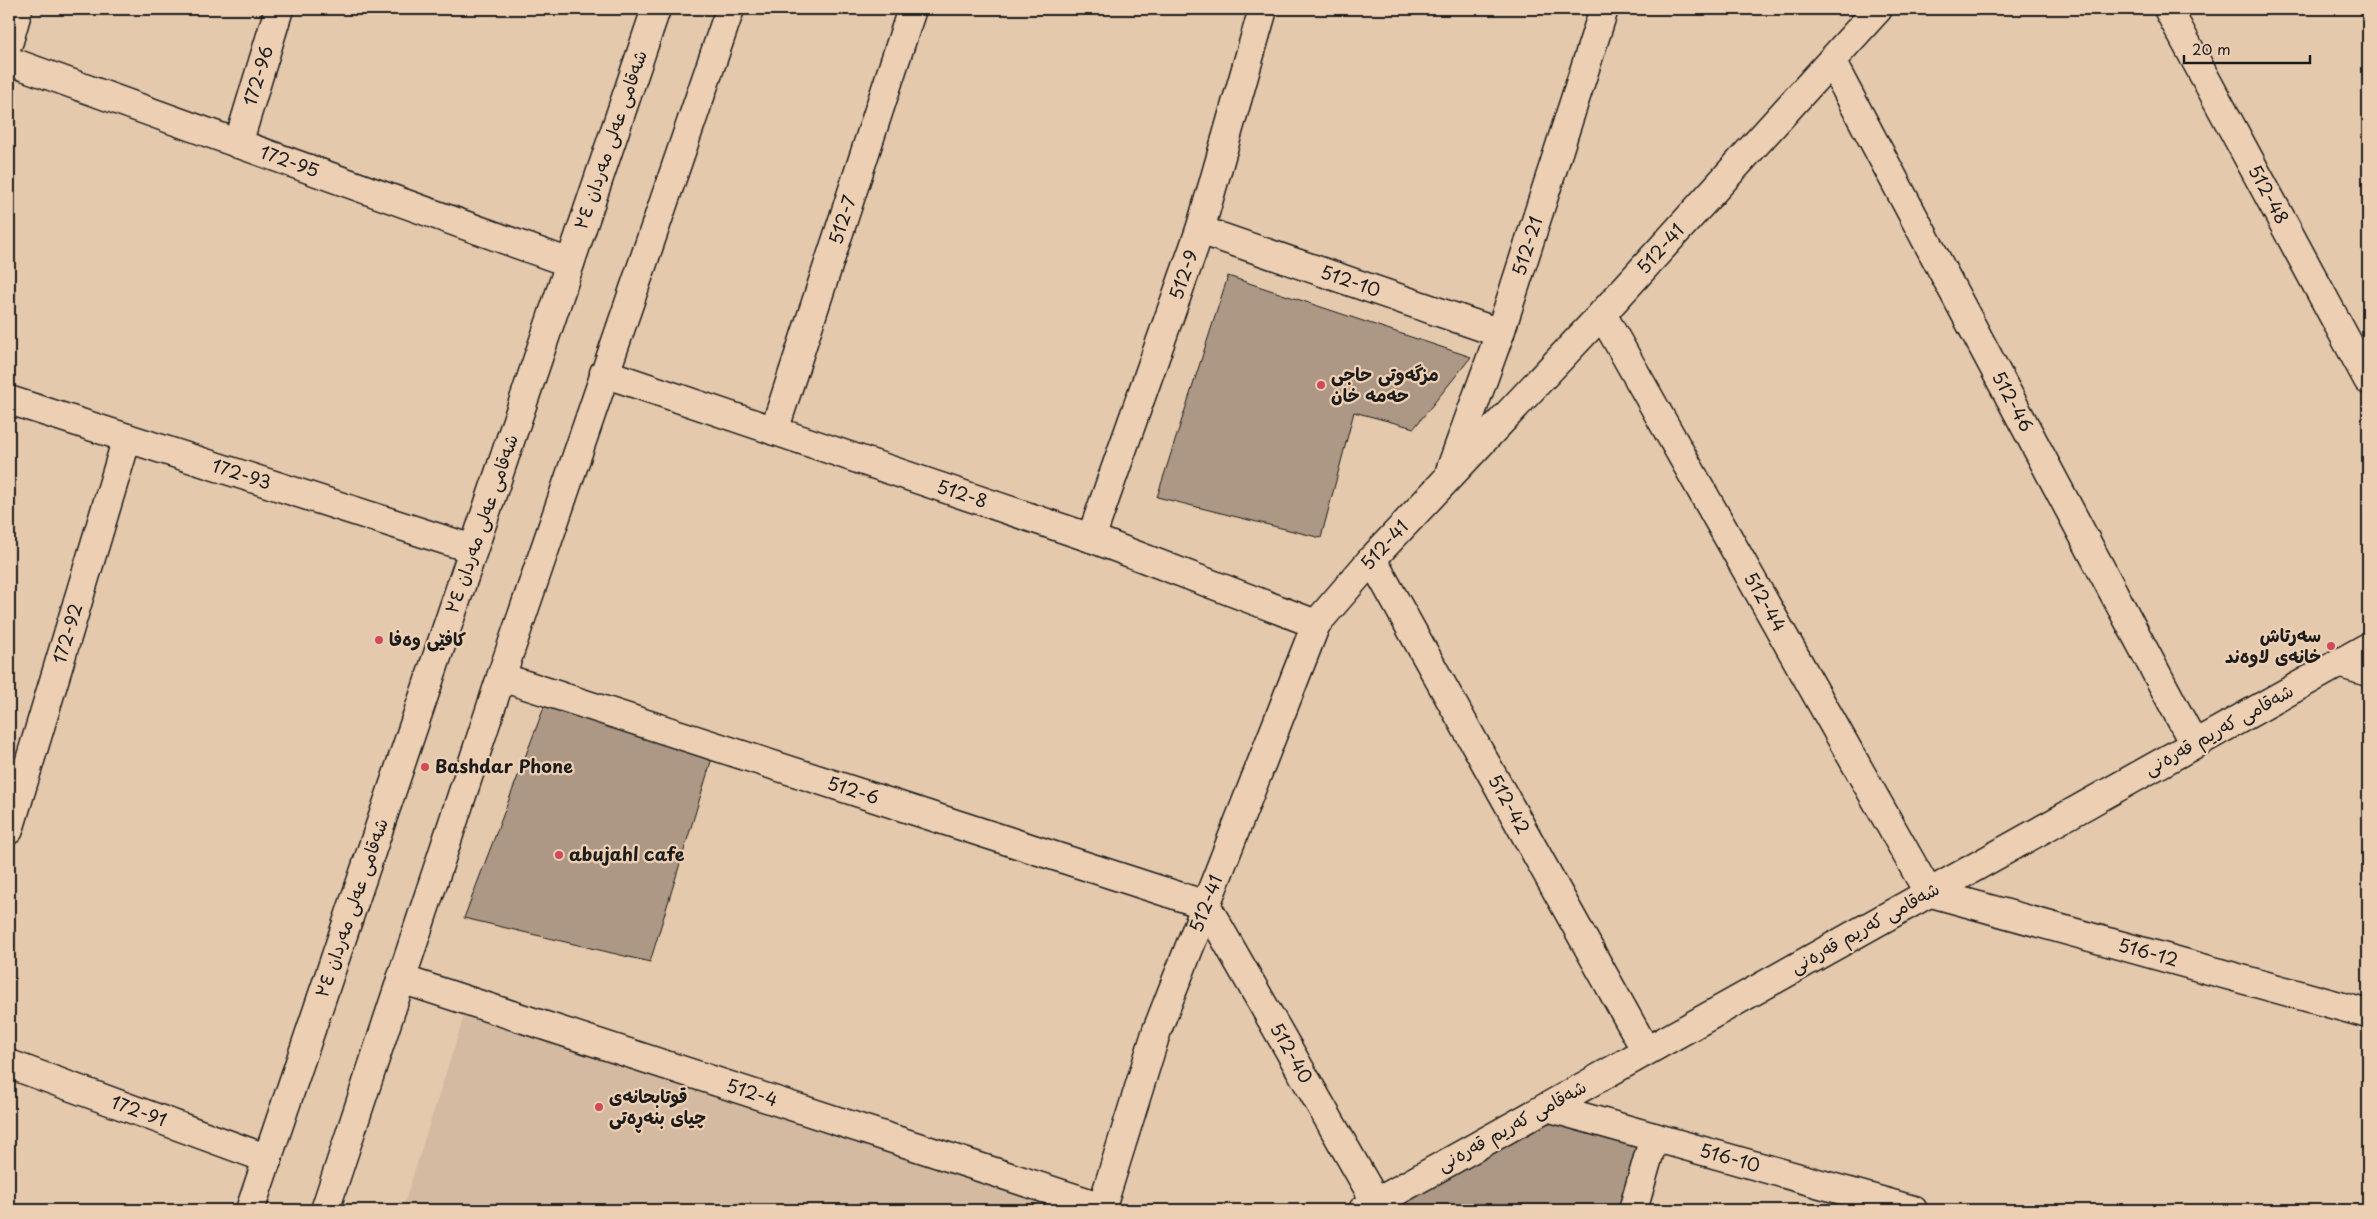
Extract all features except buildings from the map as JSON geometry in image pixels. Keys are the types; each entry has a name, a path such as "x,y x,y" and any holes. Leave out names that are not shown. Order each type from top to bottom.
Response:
{"street":[{"path":"9,41 18,9"},
{"name":"172-96","path":"238,144 279,9"},
{"name":"شەقامی عەلی مەردان ٣٤","path":"250,1210 656,9"},
{"path":"325,1210 501,677 730,9"},
{"name":"512-7","path":"774,431 912,9"},
{"name":"512-9","path":"1091,538 1200,230 1263,9"},
{"name":"512-21","path":"1446,482 1500,332 1604,9"},
{"name":"512-41","path":"1102,1209 1157,1030 1316,624 1372,559 1602,314 1878,9"},
{"name":"512-48","path":"2168,9 2368,380"},
{"name":"172-95","path":"9,61 570,263"},
{"name":"512-46","path":"1830,61 2194,744"},
{"name":"512-10","path":"1200,230 1500,332"},
{"name":"512-44","path":"1602,314 1928,892"},
{"name":"512-8","path":"604,373 1091,538 1316,624"},
{"name":"172-93","path":"9,400 473,549"},
{"name":"172-92","path":"9,830 127,438"},
{"name":"512-42","path":"1372,559 1646,1051"},
{"name":"شەقامی کەریم قەرەنی","path":"1370,1206 2368,647"},
{"path":"2338,663 2368,672"},
{"name":"512-6","path":"501,677 1206,905"},
{"name":"516-12","path":"1928,892 2368,1014"},
{"name":"512-40","path":"1206,905 1370,1206"},
{"name":"512-4","path":"401,979 1102,1209"},
{"name":"172-91","path":"9,1064 268,1159"},
{"name":"516-10","path":"1547,1107 1913,1210"},
{"path":"1633,1210 1654,1137"}],"shaded area":[{"name":"قوتابحانەی چیای بنەڕەتی","path":"468,1004 1057,1210 402,1210"}],"place":[{"name":"مزگەوتی حاجی حەمە خان","path":"1321,385"},
{"name":"کافێی وەفا","path":"379,640"},
{"name":"سەرتاش خانەی لاوەند","path":"2331,646"},
{"name":"Bashdar Phone","path":"425,767"},
{"name":"abujahl cafe","path":"559,855"},
{"name":"قوتابحانەی چیای بنەڕەتی","path":"599,1107"}]}
